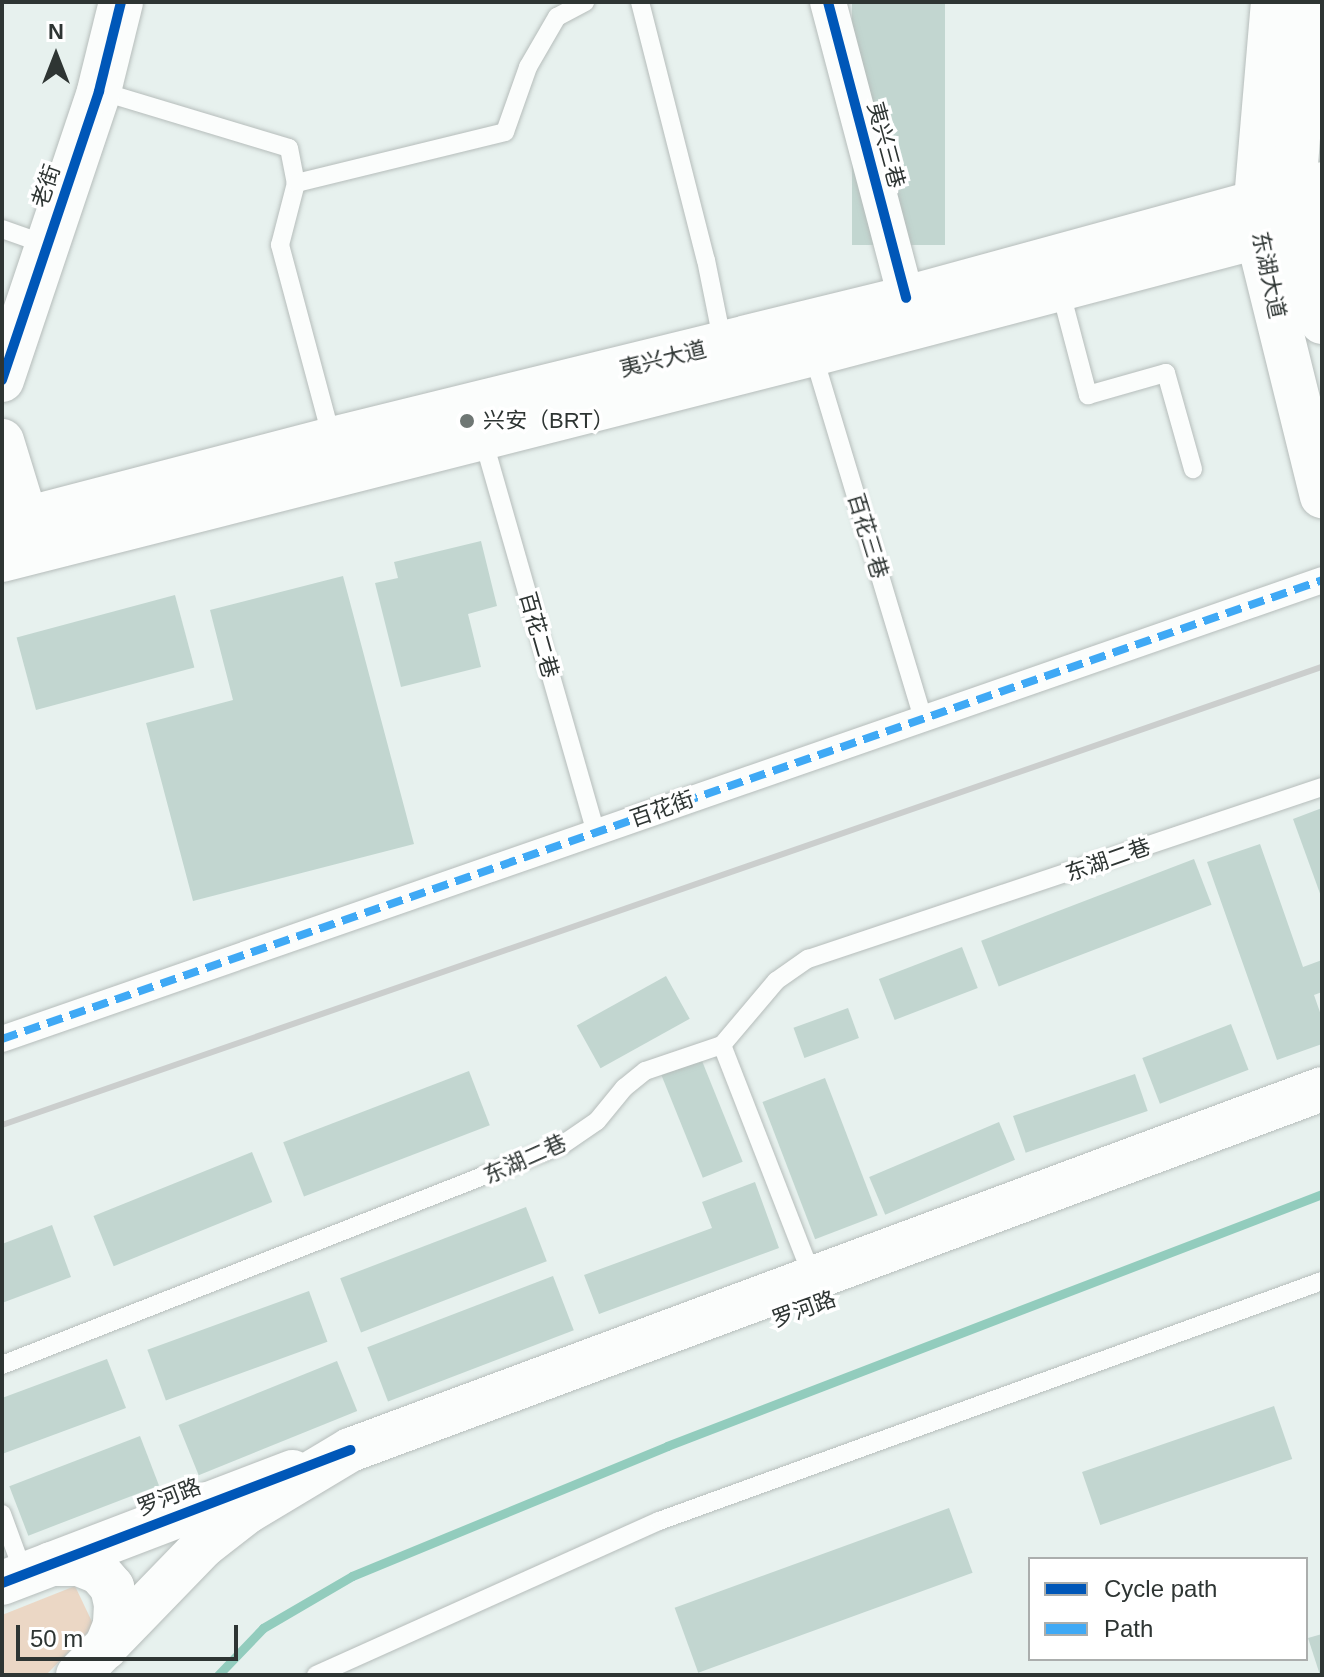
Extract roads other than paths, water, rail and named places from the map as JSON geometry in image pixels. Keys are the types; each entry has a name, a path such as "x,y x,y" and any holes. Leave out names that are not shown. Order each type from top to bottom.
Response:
{"main road":[{"name":"老街","path":"2,380 99,91 121,2"},
{"name":"东湖大道","path":"1273,2 1322,496"},
{"name":"东湖大道","path":"1308,2 1292,210 1322,322"},
{"name":"夷兴大道","path":"14,522 332,439 906,298 1292,210"},
{"name":"夷兴大道","path":"2,560 1060,289 1292,210"},
{"path":"2,441 14,522"},
{"name":"罗河路","path":"26,1574 350,1450 1322,1089"},
{"name":"罗河路","path":"99,1666 220,1566 293,1515 370,1471 1322,1116"},
{"name":"罗河路","path":"99,1666 203,1546 248,1511 350,1450"},
{"path":"26,1574 79,1564 99,1572 112,1587 115,1625 99,1666"}],"street":[{"name":"夷兴三巷","path":"828,2 906,298"},
{"name":"百花街","path":"2,1039 1322,580"}],"lane":[{"path":"296,183 505,132 528,67 557,17 585,2"},
{"path":"640,2 659,67 723,344"},
{"path":"99,91 289,148 296,183 280,245 332,439"},
{"path":"2,229 47,245"},
{"path":"1060,289 1088,395 1166,373 1193,469"},
{"name":"百花三巷","path":"813,354 923,718"},
{"name":"百花二巷","path":"482,438 596,832"},
{"name":"东湖二巷","path":"2,1365 562,1145 597,1121 624,1088 645,1071 722,1045 776,981 808,959 1322,787"},
{"path":"722,1045 813,1278"},
{"path":"316,1675 659,1521 1322,1281"},
{"path":"2,1514 26,1574"}],"waterway":[{"path":"218,1675 263,1628 352,1576 667,1446 1322,1194"}],"railway":[{"path":"2,1125 1322,667"}],"place":[{"name":"兴安（BRT）","path":"467,421"}]}
